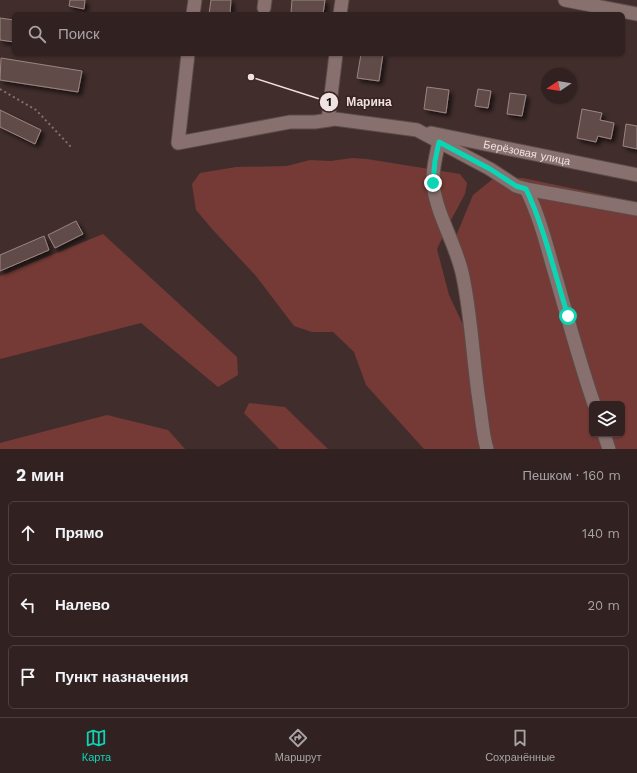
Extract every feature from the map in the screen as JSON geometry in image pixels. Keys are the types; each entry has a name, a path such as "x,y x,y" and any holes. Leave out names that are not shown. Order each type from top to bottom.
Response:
{"street":[{"path":"193,12 195,0"},
{"path":"340,12 342,0"},
{"path":"564,0 637,14"},
{"name":"Берёзовая улица","path":"188,56 178,143 290,122 315,122 335,119 417,130 637,175"},
{"path":"328,120 336,56"},
{"path":"417,130 490,169 516,186 637,209"},
{"path":"439,142 435,161 433,183 439,208 452,239 463,274 470,315 475,377 487,449"},
{"path":"526,189 531,199 548,249 593,401"},
{"path":"605,437 609,449"}],"path":[{"path":"0,89 36,110 71,147"}],"shaded area":[{"path":"352,158 367,159 460,174 467,183 465,194 437,249 449,295 474,348 454,241 473,195 494,178 523,178 637,202 637,449 424,449 366,385 354,352 333,332 312,332 294,326 256,276 196,210 192,184 200,173 236,167 287,166 310,160 331,161"},
{"path":"103,234 237,357 238,375 218,387 141,323 0,359 0,276"},
{"path":"249,403 285,407 328,449 279,449 244,413"},
{"path":"107,415 168,430 185,449 0,449 0,443"}],"building":[{"path":"70,0 85,0 84,9 69,6"},
{"path":"211,0 231,0 230,12 209,12"},
{"path":"292,0 325,0 323,12 291,12"},
{"path":"0,18 12,20 12,42 0,40"},
{"path":"361,56 383,56 379,81 357,78"},
{"path":"1,58 82,71 78,92 0,80"},
{"path":"427,87 449,90 446,113 424,109"},
{"path":"478,89 491,91 488,108 475,106"},
{"path":"510,93 526,95 522,116 507,114"},
{"path":"582,109 602,113 600,120 614,123 611,139 598,136 596,142 577,138"},
{"path":"0,110 41,130 35,144 0,127"},
{"path":"626,124 637,126 637,149 623,146"},
{"path":"76,221 83,234 55,248 48,235"},
{"path":"44,236 49,250 0,271 0,255"}],"place":[{"name":"Марина","path":"251,77"}],"route":[{"path":"433,183 435,161 439,142 490,169 516,186 526,189 531,199 548,249 568,316"}]}
